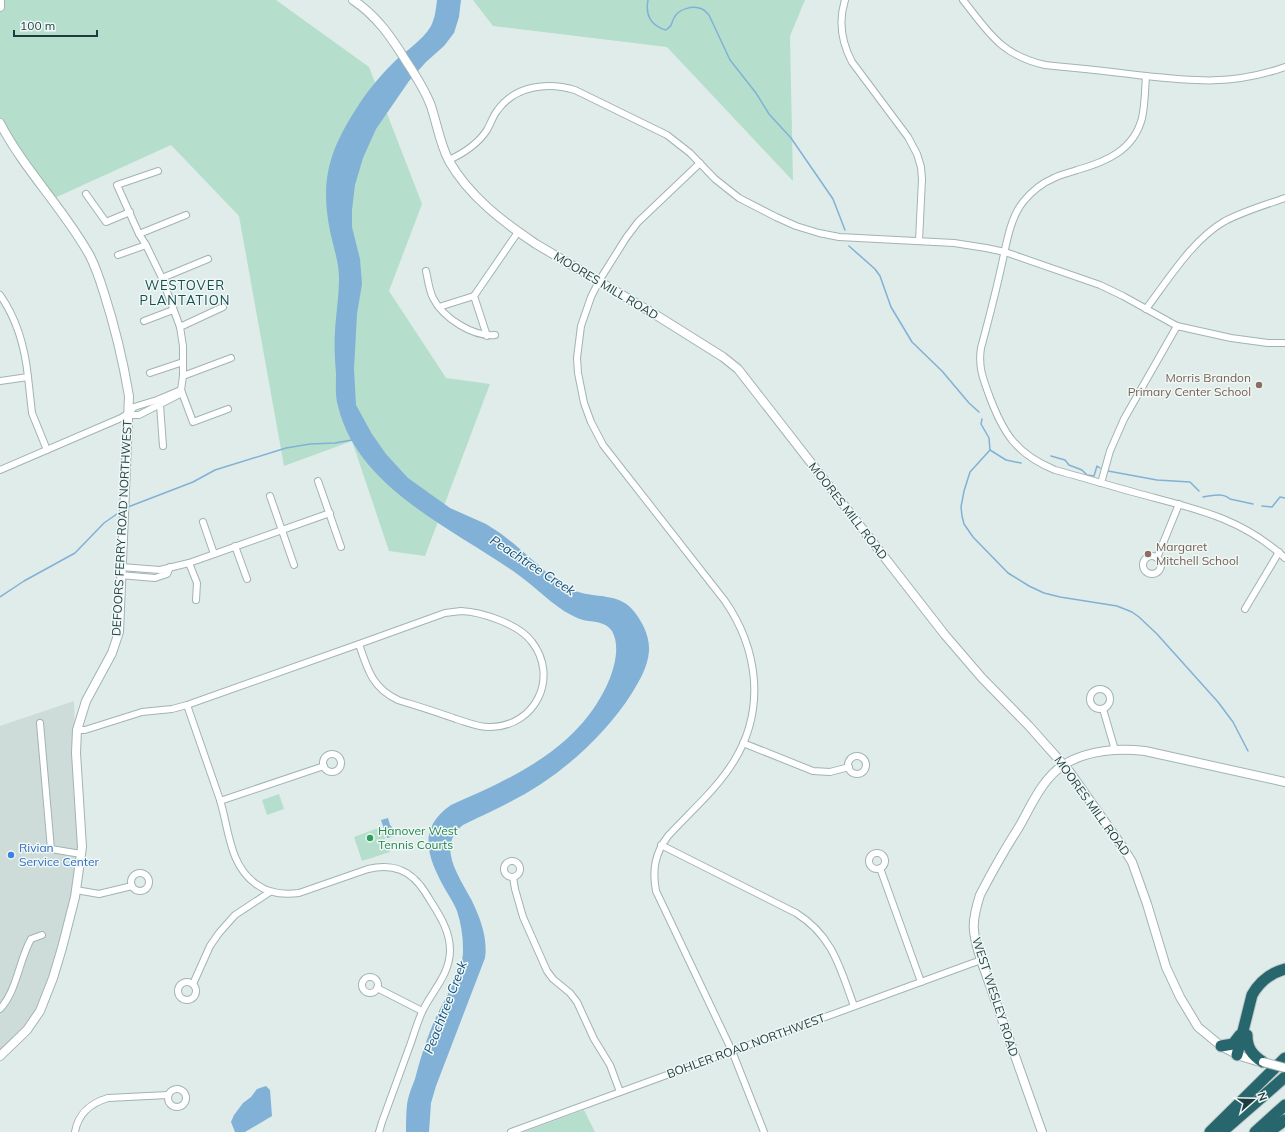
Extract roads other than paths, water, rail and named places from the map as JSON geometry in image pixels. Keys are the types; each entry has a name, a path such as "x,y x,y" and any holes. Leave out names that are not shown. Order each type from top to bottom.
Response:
{"highway":[{"path":"1263,1062 1250,1050 1245,1032 1252,995 1255,989 1268,976 1285,969"},
{"path":"1238,1055 1255,1006 1263,990 1269,983 1285,976"},
{"path":"1220,1046 1233,1044 1245,1032"},
{"path":"1210,1132 1285,1058"},
{"path":"1222,1132 1285,1077"},
{"path":"1255,1132 1285,1105"},
{"path":"1269,1132 1285,1120"}],"street":[{"path":"0,0 0,7"},
{"name":"MOORES MILL ROAD","path":"353,0 381,24 422,86 431,107 442,144 449,160 459,176 471,190 518,232 723,357 738,369 945,635 982,678 1065,764 1124,848 1132,862 1147,904 1166,968 1191,1018 1202,1031 1220,1046 1238,1055 1285,1068"},
{"path":"845,0 841,28 842,38 848,55 908,137 917,154 921,167 922,179 919,241"},
{"path":"963,0 991,36 1004,48 1031,62 1045,65 1201,81 1221,81 1256,76 1285,67"},
{"path":"1146,76 1142,118 1137,131 1130,142 1121,151 1110,158 1094,165 1054,178 1034,191 1023,202 1016,214 979,357 981,374 997,416 1004,429 1012,441 1034,460 1055,470 1213,514 1235,523 1251,532 1285,558"},
{"path":"449,160 462,154 472,146 486,131 498,109 509,99 529,88 550,85 563,86 575,90 655,128 679,144 715,179 739,198 776,218 796,226 839,237 968,245 1005,252 1100,285 1177,326 1237,339 1285,343"},
{"name":"DEFOORS FERRY ROAD NORTHWEST","path":"0,123 10,142 76,235 95,267 109,308 122,358 129,396 126,496 120,571 120,623 116,643 86,701 77,730 76,753 82,847 75,897 57,963 40,1011 27,1030 0,1056"},
{"path":"700,163 638,222 599,281 585,311 578,341 578,373 584,403 591,422 603,445 725,601 741,627 751,656 754,685 752,714 743,743 734,761 722,778 661,845 656,855 654,880 656,891 732,1051 764,1132"},
{"path":"158,171 117,186 139,234 162,278 180,327 183,346 183,376 181,391 193,422 228,409"},
{"path":"86,194 106,222 130,212"},
{"path":"1146,309 1194,246 1207,234 1225,221 1285,198"},
{"path":"139,234 186,215"},
{"path":"439,307 474,296 518,232"},
{"path":"118,255 146,245"},
{"path":"162,278 208,260"},
{"path":"426,271 433,298 439,307 454,321 474,332 487,336 495,335"},
{"path":"0,295 9,310 20,337 24,351 32,412 47,450"},
{"path":"474,296 487,336"},
{"path":"180,327 223,307"},
{"path":"144,321 173,310"},
{"path":"1101,483 1110,451 1124,419 1177,326"},
{"path":"183,376 231,358"},
{"path":"150,373 183,362"},
{"path":"0,381 28,377"},
{"path":"0,470 129,413 134,407 181,391"},
{"path":"129,413 139,415 160,405 181,391"},
{"path":"160,405 163,446"},
{"path":"318,481 341,547"},
{"path":"270,496 294,565"},
{"path":"1157,558 1179,504"},
{"path":"120,571 155,578 166,574 170,567 189,563 330,513"},
{"path":"203,522 214,554"},
{"path":"236,546 247,579"},
{"path":"1245,609 1279,552"},
{"path":"189,563 197,583 196,600"},
{"path":"77,730 85,730 142,712 172,709 187,705 445,613 461,611 477,613 514,628 531,640 538,651 542,663 544,676 542,687 534,706 519,720 499,727 479,726 398,700 386,694 377,686 371,676 359,644"},
{"path":"187,705 220,801 234,853 238,864 250,880 270,892 283,894 299,893 368,868 379,866 397,868 412,876 421,886 443,921 448,933 450,945 446,972 422,1011 379,1132"},
{"path":"1103,709 1115,750"},
{"path":"40,723 51,849 81,854"},
{"path":"743,743 813,771 830,772 849,767"},
{"path":"1065,764 1086,756 1115,750 1130,749 1285,782"},
{"name":"WEST WESLEY ROAD","path":"1042,1132 981,960 973,924 974,912 989,877 1040,792 1052,775 1065,764"},
{"path":"220,801 324,766"},
{"path":"661,845 796,913 811,923 824,936 833,950 854,1006"},
{"path":"880,868 921,982"},
{"path":"513,877 523,917 547,971 553,979 570,993 577,1002 594,1039 610,1065 620,1092"},
{"path":"76,890 99,894 132,886"},
{"path":"193,984 210,946 219,932 235,915 270,892"},
{"path":"0,1009 6,1001 31,938 42,935"},
{"name":"BOHLER ROAD NORTHWEST","path":"511,1132 981,960"},
{"path":"377,988 422,1011"},
{"path":"75,1132 80,1118 87,1109 102,1100 162,1094 168,1095"}],"water":[{"name":"Peachtree Creek","path":"437,0 461,0 459,17 454,33 444,46 426,62 409,81 376,129 363,158 355,185 352,210 352,227 360,259 362,284 357,314 354,369 356,405 372,434 386,454 408,478 450,508 486,524 500,533 560,584 579,592 608,597 626,604 635,612 644,628 648,639 649,651 641,678 632,693 603,731 580,754 532,790 513,801 463,825 455,833 451,842 452,861 480,920 486,950 485,958 436,1086 431,1103 429,1132 406,1132 406,1115 410,1092 422,1054 434,1021 458,973 463,957 460,920 430,855 428,844 429,834 433,824 440,814 451,805 522,771 544,757 564,741 582,723 598,702 612,673 616,655 616,642 612,631 606,625 599,622 580,619 564,611 520,576 409,503 385,482 365,460 348,435 338,406 336,394 335,325 339,291 339,272 327,213 326,197 329,167 339,139 364,97 388,68 428,31 434,17"},
{"path":"388,818 390,825 397,832 395,836 387,838 381,820"},
{"path":"266,1086 270,1090 272,1116 245,1132 235,1132 231,1122 234,1115 243,1103 251,1097 257,1089"}],"waterway":[{"path":"648,0 647,10 650,19 656,26 666,30 671,25 676,15 682,10 694,7 704,10 709,15 730,60 756,93 769,114 791,138 833,199 845,230"},
{"path":"849,246 875,269 880,276 891,307 912,342 942,371 969,403 979,412"},
{"path":"982,419 981,424 989,438 990,450 970,472 961,507 964,524 973,537 1008,573 1029,586 1044,593 1060,597 1117,606 1132,612 1139,617 1157,634 1218,702 1233,722 1248,751"},
{"path":"128,507 193,482 215,470 286,448 352,440"},
{"path":"990,450 1006,460 1021,463"},
{"path":"1051,456 1065,460 1069,465 1082,470 1087,475 1094,476 1097,466 1100,468"},
{"path":"1108,471 1157,480 1190,482 1199,491"},
{"path":"1203,497 1220,495 1230,499 1253,504"},
{"path":"1262,506 1272,507 1280,497 1285,498"},
{"path":"0,597 24,581 75,553 104,523 121,511"}],"place":[{"name":"Morris Brandon Primary Center School","path":"1259,385"},
{"name":"Margaret Mitchell School","path":"1148,554"},
{"name":"Hanover West Tennis Courts","path":"370,838"},
{"name":"Rivian Service Center","path":"11,855"}],"district":[{"name":"WESTOVER PLANTATION","path":"185,292"}]}
